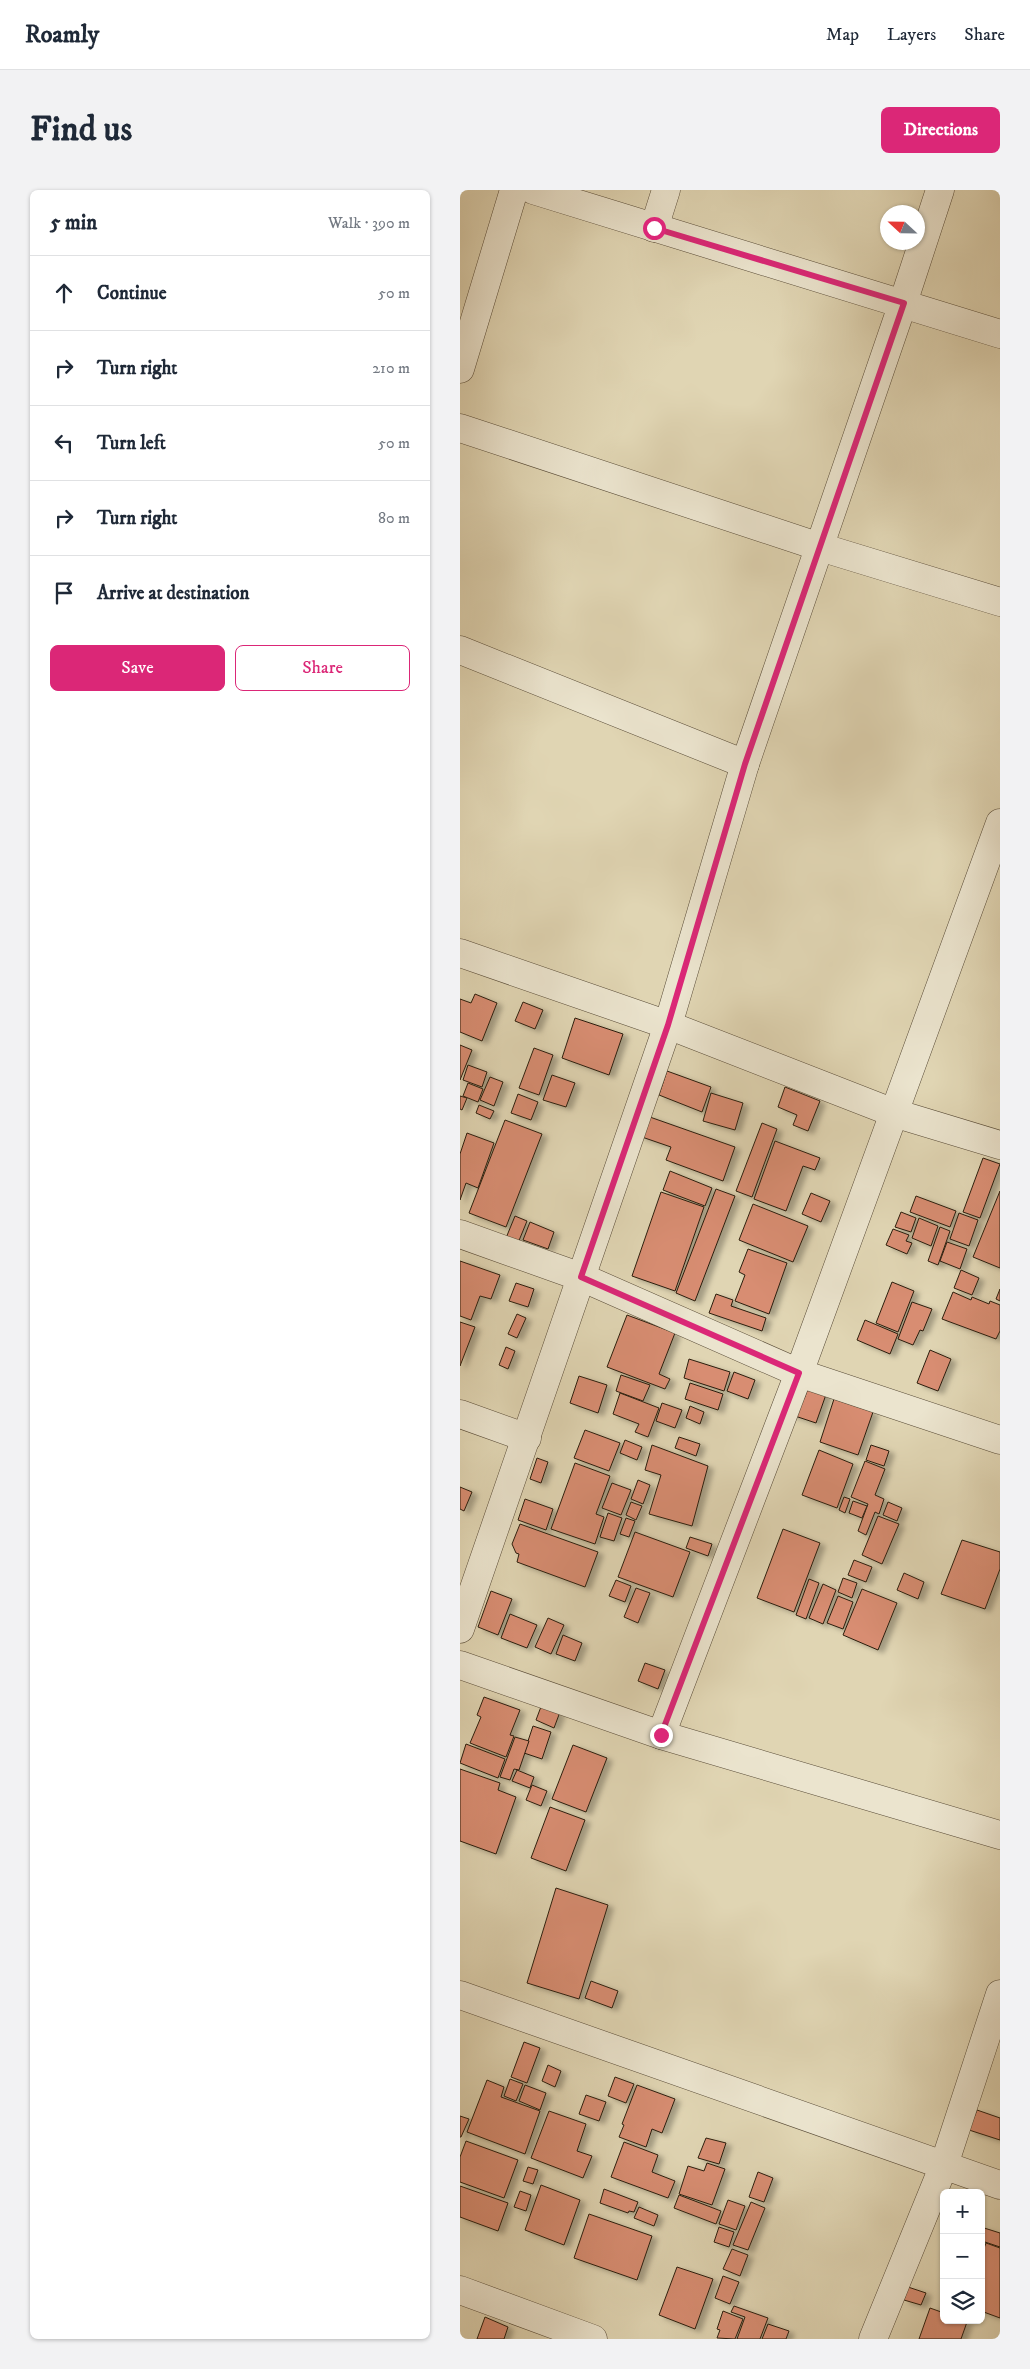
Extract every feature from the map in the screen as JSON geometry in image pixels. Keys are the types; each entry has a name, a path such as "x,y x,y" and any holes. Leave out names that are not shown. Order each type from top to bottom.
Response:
{"street":[{"path":"460,370 514,190"},
{"path":"533,190 1000,334"},
{"path":"654,228 666,190"},
{"path":"460,1629 668,1025 745,764 904,303 940,190"},
{"path":"460,428 820,547 1000,602"},
{"path":"460,650 745,764"},
{"path":"661,1735 799,1373 894,1113 994,858 1000,823"},
{"path":"460,953 668,1025 894,1113 1000,1144"},
{"path":"460,1234 581,1277 799,1373 1000,1440"},
{"path":"460,1414 527,1438"},
{"path":"460,1665 661,1735 1000,1835"},
{"path":"873,2339 944,2165 1000,1994"},
{"path":"460,1995 1000,2185"},
{"path":"460,2290 538,2330 593,2339"}],"building":[{"path":"475,994 497,1003 482,1041 460,1032 460,999 471,1003"},
{"path":"523,1002 543,1010 535,1029 515,1021"},
{"path":"575,1018 623,1034 609,1075 562,1058"},
{"path":"460,1045 472,1050 460,1080"},
{"path":"534,1048 553,1055 539,1095 519,1088"},
{"path":"468,1065 487,1072 482,1087 463,1080"},
{"path":"667,1071 711,1087 702,1112 659,1095"},
{"path":"552,1075 575,1083 566,1107 543,1100"},
{"path":"490,1077 503,1082 494,1106 480,1100"},
{"path":"468,1083 483,1089 478,1102 463,1096"},
{"path":"785,1087 820,1101 808,1131 793,1125 797,1115 778,1107"},
{"path":"711,1093 743,1103 735,1130 703,1121"},
{"path":"518,1094 538,1102 531,1120 511,1113"},
{"path":"460,1096 467,1098 462,1110 460,1109"},
{"path":"479,1105 494,1111 490,1119 476,1113"},
{"path":"647,1116 735,1147 723,1181 666,1160 671,1147 639,1136"},
{"path":"505,1120 542,1134 506,1227 469,1213"},
{"path":"762,1123 777,1129 752,1197 736,1191"},
{"path":"467,1133 494,1143 478,1188 466,1183 460,1200 460,1154"},
{"path":"775,1141 820,1158 815,1170 803,1166 786,1211 754,1199"},
{"path":"983,1158 1000,1164 980,1218 963,1212"},
{"path":"670,1171 712,1188 705,1206 663,1190"},
{"path":"716,1189 735,1196 695,1301 676,1293"},
{"path":"1000,1191 1000,1268 973,1257"},
{"path":"661,1192 704,1207 675,1291 632,1276"},
{"path":"811,1193 830,1201 821,1222 802,1214"},
{"path":"916,1196 956,1211 950,1227 910,1212"},
{"path":"753,1204 808,1226 793,1262 739,1240"},
{"path":"901,1212 916,1218 911,1232 895,1227"},
{"path":"959,1213 978,1220 969,1246 950,1239"},
{"path":"515,1216 527,1221 518,1243 506,1238"},
{"path":"919,1218 938,1226 931,1246 912,1238"},
{"path":"530,1222 554,1232 548,1249 523,1240"},
{"path":"940,1227 950,1231 938,1265 928,1261"},
{"path":"893,1229 909,1235 906,1241 912,1243 907,1254 886,1245"},
{"path":"947,1242 967,1249 960,1269 940,1261"},
{"path":"748,1249 787,1263 769,1314 735,1301 745,1275 739,1272"},
{"path":"460,1261 500,1275 491,1299 480,1296 471,1320 460,1316"},
{"path":"961,1270 979,1278 972,1295 954,1288"},
{"path":"892,1282 914,1291 898,1332 876,1323"},
{"path":"516,1283 534,1289 528,1307 509,1301"},
{"path":"1000,1289 1000,1301 996,1299"},
{"path":"953,1292 971,1300 972,1297 989,1304 990,1301 1000,1305 1000,1331 996,1339 942,1319"},
{"path":"716,1294 733,1300 731,1306 766,1318 762,1331 709,1313"},
{"path":"912,1302 932,1309 923,1331 920,1330 913,1345 898,1339"},
{"path":"517,1314 526,1318 517,1338 508,1334"},
{"path":"627,1315 675,1333 659,1374 670,1379 665,1389 607,1367"},
{"path":"865,1320 898,1334 890,1354 857,1340"},
{"path":"460,1322 475,1327 460,1366"},
{"path":"506,1347 515,1351 508,1369 499,1365"},
{"path":"930,1350 951,1359 938,1391 917,1383"},
{"path":"689,1359 730,1372 724,1391 684,1378"},
{"path":"734,1372 755,1380 748,1399 727,1391"},
{"path":"621,1375 650,1385 643,1401 616,1391"},
{"path":"579,1376 607,1385 598,1413 570,1403"},
{"path":"811,1380 829,1386 816,1423 789,1414 795,1396 804,1399"},
{"path":"690,1383 723,1394 718,1410 685,1399"},
{"path":"620,1393 659,1408 648,1437 635,1432 639,1424 613,1414"},
{"path":"834,1399 873,1412 858,1455 820,1442"},
{"path":"662,1403 682,1410 675,1428 656,1421"},
{"path":"690,1406 704,1412 700,1424 686,1418"},
{"path":"585,1430 620,1443 609,1471 574,1458"},
{"path":"679,1437 700,1444 696,1456 675,1448"},
{"path":"625,1440 642,1447 637,1460 620,1453"},
{"path":"652,1445 708,1466 692,1526 649,1514 661,1475 645,1470"},
{"path":"871,1445 889,1451 884,1466 866,1460"},
{"path":"819,1450 853,1464 837,1508 802,1495"},
{"path":"537,1458 548,1462 541,1483 530,1479"},
{"path":"865,1461 885,1469 875,1495 884,1499 879,1514 875,1512 866,1535 858,1531 868,1504 851,1497"},
{"path":"575,1463 610,1476 596,1514 604,1517 595,1544 551,1529"},
{"path":"638,1480 650,1485 643,1504 631,1499"},
{"path":"612,1483 631,1490 621,1515 602,1508"},
{"path":"460,1487 472,1492 464,1511 460,1509"},
{"path":"844,1497 850,1499 845,1513 839,1510"},
{"path":"525,1499 553,1509 546,1530 518,1520"},
{"path":"853,1501 867,1506 862,1518 849,1513"},
{"path":"631,1502 642,1506 636,1520 626,1515"},
{"path":"888,1502 902,1508 897,1521 883,1515"},
{"path":"608,1513 622,1518 614,1541 600,1537"},
{"path":"878,1516 899,1524 882,1564 862,1555"},
{"path":"626,1518 635,1521 629,1537 620,1534"},
{"path":"520,1524 598,1552 585,1587 517,1562 519,1554 516,1553 512,1544"},
{"path":"783,1529 820,1543 794,1612 757,1598"},
{"path":"635,1532 690,1552 673,1597 618,1577"},
{"path":"690,1537 712,1544 708,1556 686,1548"},
{"path":"962,1540 1000,1552 1000,1569 985,1609 941,1594"},
{"path":"854,1560 872,1567 866,1582 848,1575"},
{"path":"904,1573 924,1582 918,1599 897,1590"},
{"path":"843,1578 857,1583 852,1598 838,1592"},
{"path":"809,1579 819,1583 806,1619 796,1615"},
{"path":"616,1580 631,1586 625,1602 609,1596"},
{"path":"823,1584 836,1590 823,1624 809,1618"},
{"path":"636,1588 650,1593 638,1623 624,1617"},
{"path":"862,1589 897,1603 878,1650 843,1635"},
{"path":"491,1591 512,1599 498,1635 478,1627"},
{"path":"838,1596 853,1602 843,1629 827,1623"},
{"path":"510,1614 537,1625 527,1648 501,1638"},
{"path":"548,1618 564,1625 551,1654 535,1647"},
{"path":"563,1635 582,1643 575,1661 556,1654"},
{"path":"645,1663 665,1670 658,1689 638,1681"},
{"path":"484,1697 520,1710 510,1735 514,1736 506,1757 470,1743 481,1717 477,1715"},
{"path":"542,1704 560,1712 554,1728 536,1720"},
{"path":"533,1726 551,1732 542,1759 524,1753"},
{"path":"515,1737 529,1741 519,1770 514,1769 510,1780 500,1777"},
{"path":"466,1744 505,1759 498,1778 460,1763"},
{"path":"573,1745 607,1758 586,1812 552,1799"},
{"path":"460,1769 500,1783 498,1790 516,1797 496,1854 460,1841"},
{"path":"517,1770 534,1777 530,1788 512,1781"},
{"path":"532,1785 547,1791 541,1806 526,1800"},
{"path":"550,1807 585,1820 566,1871 531,1858"},
{"path":"556,1888 608,1905 579,1999 527,1983"},
{"path":"591,1981 618,1991 612,2008 585,1998"},
{"path":"524,2042 540,2048 527,2083 511,2077"},
{"path":"548,2065 561,2071 555,2087 542,2081"},
{"path":"615,2077 634,2084 626,2103 608,2096"},
{"path":"510,2079 523,2084 516,2101 504,2096"},
{"path":"487,2080 504,2087 501,2097 540,2111 525,2154 467,2132"},
{"path":"525,2085 546,2093 540,2110 519,2101"},
{"path":"637,2085 675,2099 662,2133 652,2129 646,2147 619,2137"},
{"path":"586,2095 606,2102 599,2121 579,2114"},
{"path":"977,2110 1000,2118 1000,2140 969,2130"},
{"path":"549,2111 586,2124 577,2151 592,2156 583,2178 531,2158"},
{"path":"460,2116 469,2119 461,2137 460,2137"},
{"path":"706,2138 726,2143 719,2164 698,2158"},
{"path":"466,2141 518,2160 504,2198 460,2182 460,2157"},
{"path":"624,2142 658,2155 652,2172 675,2181 668,2198 611,2177"},
{"path":"707,2163 725,2169 712,2205 679,2194 688,2166 704,2171"},
{"path":"528,2167 538,2170 533,2184 523,2181"},
{"path":"758,2172 773,2178 764,2202 749,2197"},
{"path":"541,2185 580,2200 564,2245 525,2230"},
{"path":"460,2186 508,2203 498,2231 460,2217"},
{"path":"604,2189 638,2202 634,2212 629,2211 628,2213 600,2203"},
{"path":"520,2191 531,2195 526,2211 514,2207"},
{"path":"679,2195 721,2211 716,2224 674,2208"},
{"path":"728,2200 745,2206 736,2230 719,2224"},
{"path":"751,2202 765,2208 748,2250 733,2245"},
{"path":"639,2207 658,2215 654,2226 634,2218"},
{"path":"589,2214 652,2236 637,2280 574,2258"},
{"path":"719,2227 734,2232 729,2247 714,2242"},
{"path":"985,2228 1000,2233 1000,2247 985,2242"},
{"path":"986,2243 1000,2248 1000,2318 985,2312"},
{"path":"732,2249 748,2255 740,2276 723,2269"},
{"path":"677,2267 713,2279 695,2329 659,2315"},
{"path":"723,2276 739,2282 730,2304 715,2298"},
{"path":"908,2287 926,2293 921,2305 904,2300"},
{"path":"734,2306 768,2318 760,2339 737,2339 745,2317 731,2312"},
{"path":"930,2308 940,2312 940,2324 966,2324 961,2339 919,2339"},
{"path":"723,2311 743,2319 735,2339 717,2338 720,2330 717,2329"},
{"path":"485,2317 508,2327 504,2339 477,2339"},
{"path":"768,2324 789,2331 786,2339 762,2339"}],"route":[{"path":"654,228 904,303 745,764 668,1025 581,1277 799,1373 661,1735"}]}
